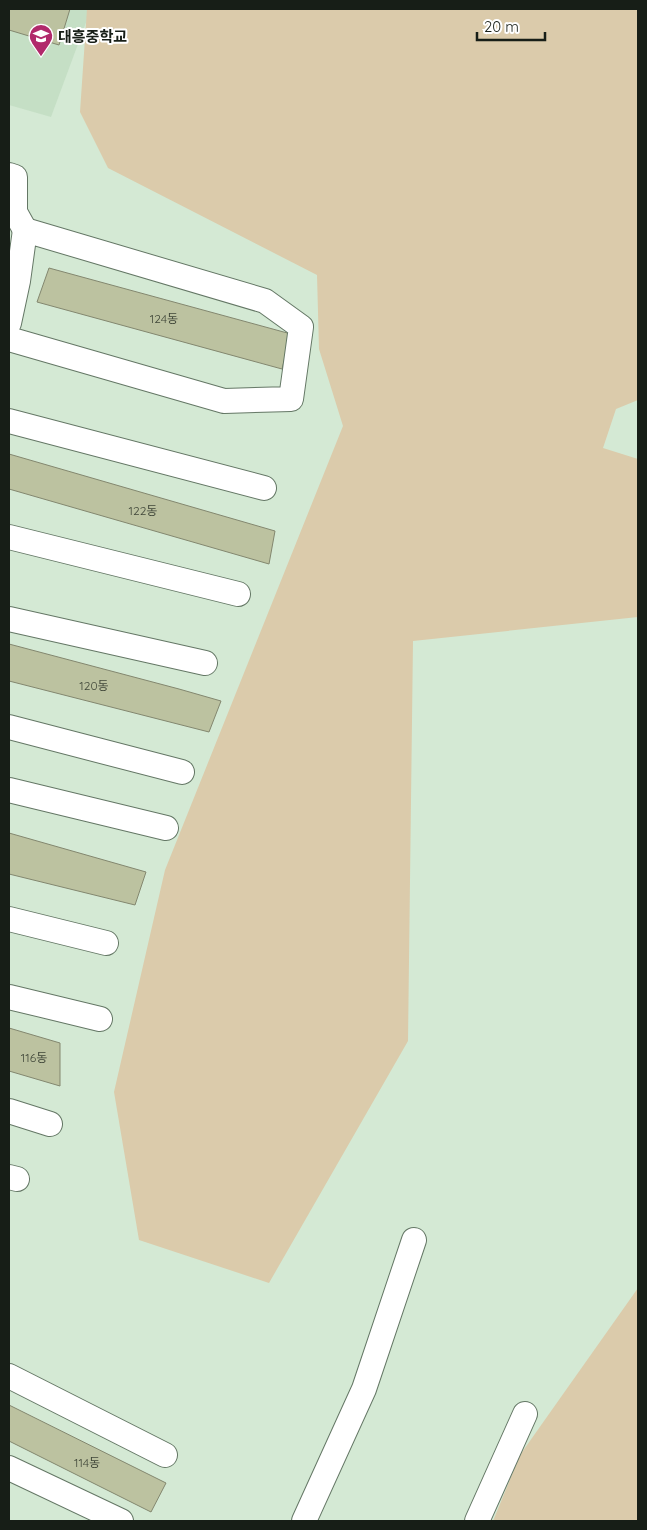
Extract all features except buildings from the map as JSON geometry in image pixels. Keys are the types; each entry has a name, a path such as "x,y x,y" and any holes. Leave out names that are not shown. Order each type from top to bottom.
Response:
{"street":[{"path":"9,175 15,177 15,212 25,230 14,280 9,323"},
{"path":"9,339 224,401 291,399 301,327 265,301 25,230"},
{"path":"9,421 264,488"},
{"path":"9,537 238,594"},
{"path":"9,619 205,663"},
{"path":"9,727 182,772"},
{"path":"9,790 166,828"},
{"path":"9,919 106,943"},
{"path":"9,997 100,1019"},
{"path":"9,1111 50,1124"},
{"path":"306,1521 364,1389 414,1240"},
{"path":"9,1376 165,1455"},
{"path":"477,1521 525,1414"},
{"path":"9,1468 121,1521"}],"shaded area":[{"name":"대흥중학교","path":"9,9 91,9 51,117 9,105"},
{"path":"87,9 638,9 638,400 616,409 603,448 638,459 638,617 413,641 408,1041 269,1283 139,1240 114,1092 165,870 343,426 319,349 317,275 108,168 80,112"},
{"path":"638,1288 638,1521 493,1521 520,1455"}],"place":[{"name":"대흥중학교","path":"41,57"}]}
